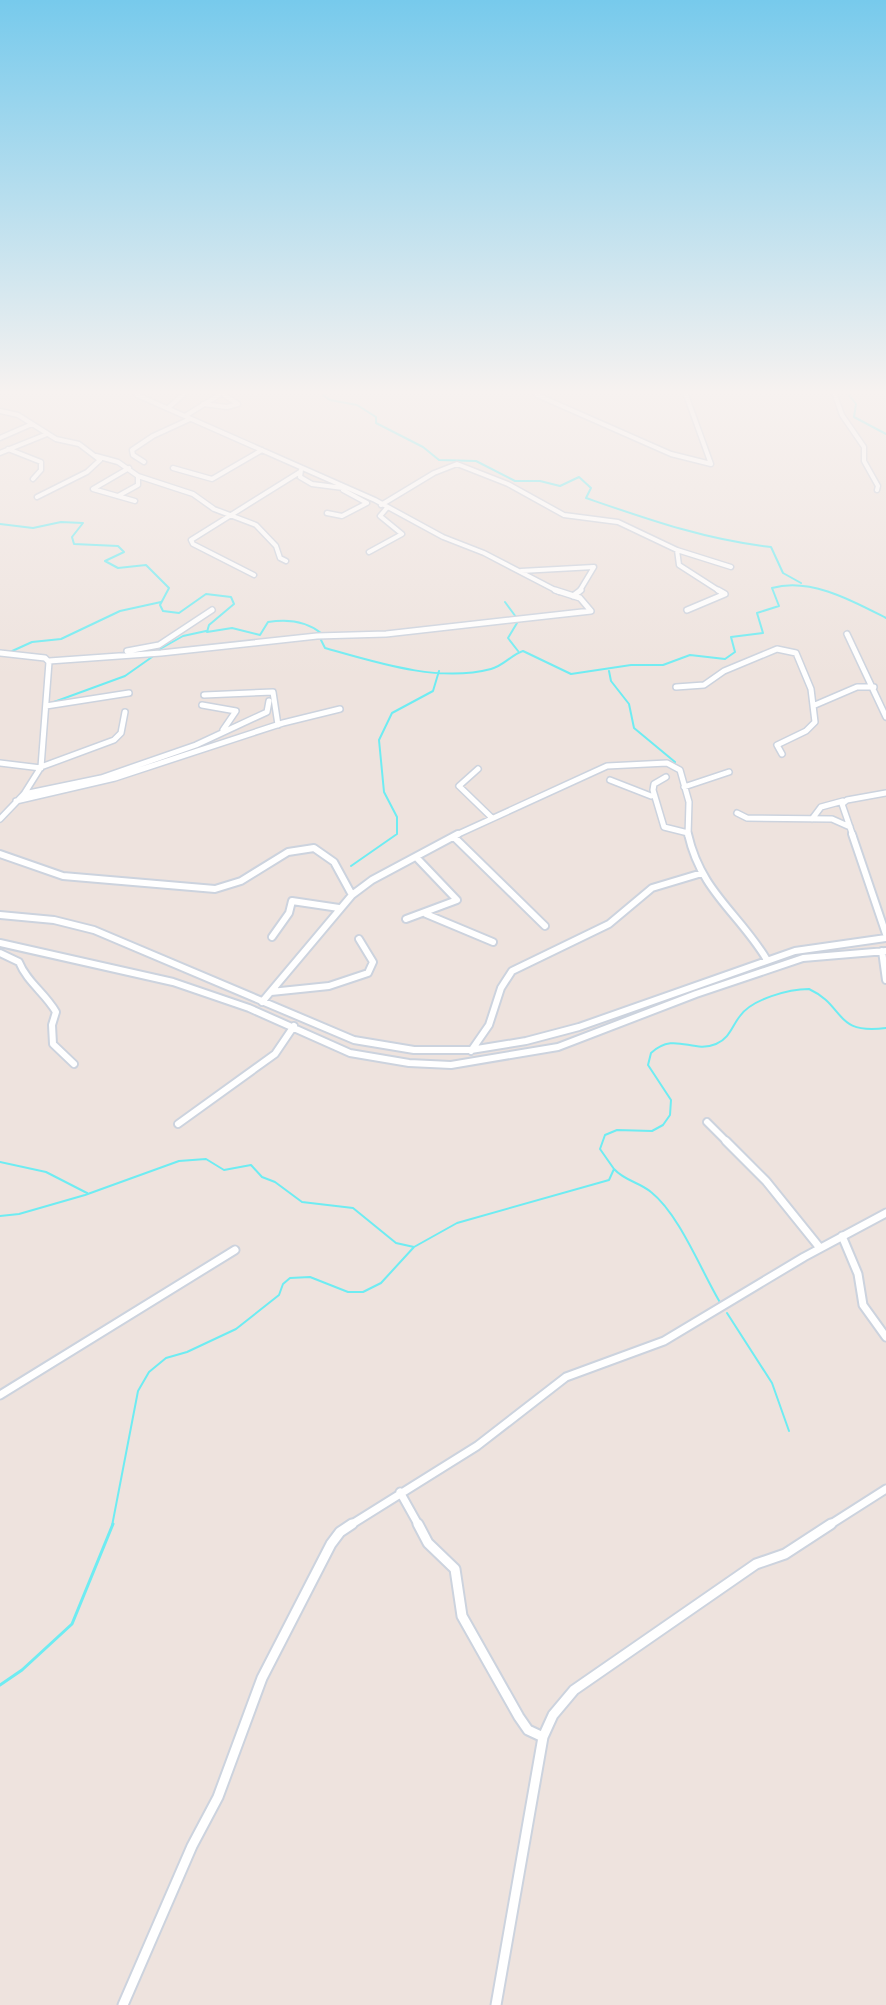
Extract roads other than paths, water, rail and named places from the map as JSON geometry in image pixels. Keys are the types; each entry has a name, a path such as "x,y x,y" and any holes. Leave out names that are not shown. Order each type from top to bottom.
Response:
{"street":[{"path":"37,497 52,489"},
{"path":"95,489 135,501"},
{"path":"118,496 132,489"},
{"path":"176,489 193,494 214,509 233,514 259,527 276,546 280,558 286,561"},
{"path":"254,575 191,542 274,489"},
{"path":"327,513 342,516 367,503 341,489"},
{"path":"0,653 47,660 161,653 317,636 386,634 509,622 591,611 582,600 346,489"},
{"path":"369,552 402,534 380,517 384,507 411,489"},
{"path":"514,489 564,515 618,522 677,550 731,567"},
{"path":"677,550 679,565 725,594 687,610"},
{"path":"521,571 594,567 581,590 573,596"},
{"path":"47,660 159,645 212,610"},
{"path":"847,634 886,717"},
{"path":"676,687 696,688 724,671 781,649 799,656 815,705 815,722 806,731 777,745 782,754"},
{"path":"1,816 24,794 41,767 47,660"},
{"path":"815,705 857,687 874,687"},
{"path":"204,695 273,692 278,725"},
{"path":"46,706 129,693"},
{"path":"24,794 101,778 196,745 267,712 269,701"},
{"path":"202,705 236,711 223,730"},
{"path":"16,801 89,788 278,725 340,709"},
{"path":"0,763 41,767 117,738 124,726 125,712"},
{"path":"262,1002 339,908 372,880 491,817 617,764 671,764 680,770 689,802 688,833 702,873 713,894 746,929 767,960"},
{"path":"478,769 459,786 491,817"},
{"path":"684,787 729,772"},
{"path":"651,796 654,784 666,777"},
{"path":"610,780 651,796 662,813 664,827 688,833"},
{"path":"812,819 821,807 886,793"},
{"path":"0,915 54,920 94,930 334,1033 366,1043 406,1050 471,1051 529,1042 582,1028 767,960 817,946 886,936 843,801"},
{"path":"737,813 747,818 832,819 850,827"},
{"path":"454,837 545,926"},
{"path":"0,854 63,876 215,889 234,884 287,852 314,848 334,862 352,895"},
{"path":"406,919 457,900 416,857"},
{"path":"471,1051 489,1025 501,988 512,971 609,924 652,888 702,873"},
{"path":"272,937 289,913 292,901 339,908"},
{"path":"426,913 493,942"},
{"path":"270,993 329,986 368,973 373,962 359,939"},
{"path":"0,943 173,982 294,1026 339,1048 419,1064 473,1063 570,1044 696,994 803,958 884,951 886,980"},
{"path":"3,955 16,953 19,946"},
{"path":"3,955 19,962 25,976 46,995 54,1008 53,1044 74,1064"},
{"path":"178,1124 275,1054 294,1026"},
{"path":"707,1122 766,1181 820,1248"},
{"path":"123,2005 192,1846 218,1797 262,1678 331,1544 347,1527 477,1446 566,1377 664,1341 820,1248 886,1213"},
{"path":"842,1236 858,1274 863,1305 886,1337"},
{"path":"0,1395 235,1250"},
{"path":"496,2005 543,1737 553,1715 574,1690 756,1564 785,1554 886,1489"},
{"path":"400,1492 431,1548 455,1569 462,1616 519,1717 528,1730 543,1737"}],"waterway":[{"path":"591,489 586,498 654,521 700,534 771,547 783,573 801,583"},
{"path":"0,524 33,528 61,522 83,523 72,537 74,544 118,546 124,552 105,561 118,568 146,565 169,588 160,605 163,611 179,613 206,594 231,597 234,604 209,625 207,632 232,628 260,635 268,622 282,621 302,623 321,633"},
{"path":"438,673 471,673 491,669 523,651 571,674 631,665 663,665 690,655 725,659 735,652 731,637 763,633 757,613 779,606 772,588 786,585 831,592 886,618"},
{"path":"10,652 32,642 61,639 120,611 161,602"},
{"path":"505,602 516,617"},
{"path":"517,623 508,638 518,651"},
{"path":"160,649 183,636 206,631"},
{"path":"320,638 325,648 407,669 438,673"},
{"path":"54,702 125,676 152,657"},
{"path":"609,671 611,681 629,704 634,728 675,762"},
{"path":"351,866 397,834 397,817 384,792 379,740 392,713 433,691 438,673"},
{"path":"614,1169 600,1149 605,1135 617,1130 652,1131 663,1125 670,1115 671,1100 648,1065 651,1053 660,1047 676,1043 699,1047 716,1044 728,1035 737,1020 753,1005 782,993 809,989 821,996 848,1023 869,1029 886,1028"},
{"path":"0,1216 19,1214 85,1195 179,1161 206,1159 224,1170 251,1165 262,1177 275,1182 302,1202 353,1208 396,1243 414,1247"},
{"path":"0,1162 46,1172 87,1193"},
{"path":"414,1247 457,1223 609,1180 614,1169"},
{"path":"614,1169 662,1202 681,1229 721,1304"},
{"path":"112,1526 138,1391 149,1372 166,1358 187,1352 236,1329 279,1295 283,1284 290,1278 310,1277 348,1292 363,1292 381,1283 414,1247"},
{"path":"727,1313 772,1383 789,1431"},
{"path":"0,1685 22,1670 72,1624 113,1524"}]}
